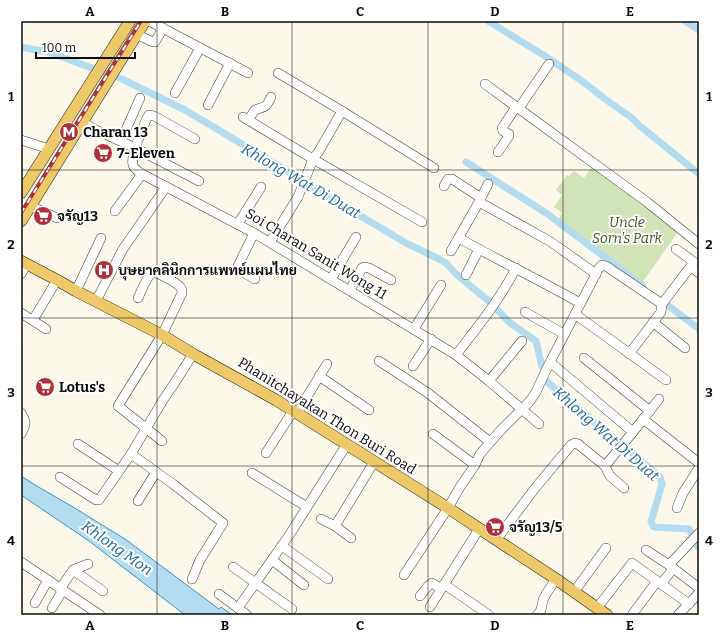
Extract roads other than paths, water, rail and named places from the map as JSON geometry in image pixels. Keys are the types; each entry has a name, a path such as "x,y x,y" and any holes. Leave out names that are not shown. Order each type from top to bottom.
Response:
{"main road":[{"path":"21,193 130,21"},
{"path":"21,221 145,21"},
{"name":"Phanitchayakan Thon Buri Road","path":"23,266 57,280 162,335 295,412 448,508 556,579 607,615"}],"street":[{"path":"149,21 248,73"},
{"path":"136,34 155,42 163,28"},
{"path":"175,92 200,48"},
{"path":"208,105 230,63"},
{"path":"498,152 509,136 509,134 503,131 502,128 549,64"},
{"path":"278,73 434,168"},
{"path":"485,84 647,202 699,244"},
{"path":"271,97 267,106 255,110 245,119 422,222"},
{"path":"121,141 140,98"},
{"path":"270,242 298,196 313,159 342,111"},
{"path":"115,211 142,174 137,171 132,162 135,148 149,115 154,116 195,138"},
{"path":"82,122 199,180"},
{"path":"21,140 49,149"},
{"name":"Soi Charan Sanit Wong 11","path":"142,174 270,242 431,339 456,355 539,424"},
{"path":"444,186 448,179 452,179 480,200 551,242 596,274"},
{"path":"451,251 488,184"},
{"path":"238,224 261,186"},
{"path":"96,301 123,249 166,187"},
{"path":"31,206 56,218"},
{"path":"254,233 238,266 241,271 255,279"},
{"path":"331,279 356,237"},
{"path":"76,291 101,238"},
{"path":"459,238 580,303"},
{"path":"466,275 479,249"},
{"path":"629,354 661,312 663,302 694,262 676,249"},
{"path":"404,575 448,508 475,465 480,454 536,392 564,334 599,268 602,265 606,266 663,302"},
{"path":"350,290 364,267 369,268 391,280"},
{"path":"456,355 494,306 516,268"},
{"path":"138,298 151,273 153,272 159,274 182,289 182,293 162,335 118,406 162,441"},
{"path":"33,320 57,280"},
{"path":"414,329 441,285"},
{"path":"525,312 564,334"},
{"path":"21,313 46,329"},
{"path":"575,314 666,380"},
{"path":"653,322 685,348"},
{"path":"413,366 431,339"},
{"path":"488,381 522,341"},
{"path":"60,477 96,500 100,500 131,454 163,400 193,354"},
{"path":"584,358 650,411"},
{"path":"378,361 428,393 490,442"},
{"path":"550,362 633,432"},
{"path":"266,453 327,364"},
{"path":"319,376 369,410"},
{"path":"604,466 623,446 659,399"},
{"path":"21,413 26,421 21,434"},
{"path":"643,419 699,463"},
{"path":"433,434 475,465"},
{"path":"496,540 536,487 571,445 575,443 604,466 610,476 624,488"},
{"path":"78,444 119,471"},
{"path":"238,608 282,546 347,444"},
{"path":"131,454 173,484 223,523 200,560 192,579"},
{"path":"335,526 374,462"},
{"path":"677,508 683,493 699,468"},
{"path":"138,501 156,472"},
{"path":"252,473 307,507"},
{"path":"321,519 335,526 351,538"},
{"path":"430,607 479,529"},
{"path":"632,615 699,533"},
{"path":"282,546 328,578"},
{"path":"574,592 606,548"},
{"path":"646,550 699,588"},
{"path":"272,560 304,585"},
{"path":"21,562 100,615"},
{"path":"597,608 632,562 689,604"},
{"path":"52,608 61,589 73,570 88,564"},
{"path":"233,568 292,610"},
{"path":"73,570 103,591"},
{"path":"538,615 543,600 556,579"},
{"path":"35,603 48,580"},
{"path":"420,596 432,583 443,586 489,615"},
{"path":"678,615 699,593"},
{"path":"219,594 247,615"}],"water":[{"name":"Khlong Mon","path":"21,476 125,539 219,609 221,607 232,615 185,615 89,541 21,495"}],"waterway":[{"path":"488,21 582,81 632,118 699,174"},
{"path":"685,21 699,30"},
{"name":"Khlong Wat Di Duat","path":"21,47 51,53 122,79 185,110 406,243 446,263 455,273 491,303 510,323 536,341 542,367"},
{"path":"466,162 546,213 643,286"},
{"path":"661,300 699,329"},
{"name":"Khlong Wat Di Duat","path":"545,380 660,477 662,484 651,522 654,527 689,529 699,548"}],"railway":[{"path":"21,213 141,21"}],"place":[{"name":"Charan 13","path":"69,132"},
{"name":"7-Eleven","path":"103,153"},
{"name":"จรัญ13","path":"43,216"},
{"name":"บุษยาคลินิกการแพทย์แผนไทย","path":"104,270"},
{"name":"Lotus's","path":"45,387"},
{"name":"จรัญ13/5","path":"495,527"}],"park label":[{"name":"Uncle Sorn's Park","path":"627,230"}]}
